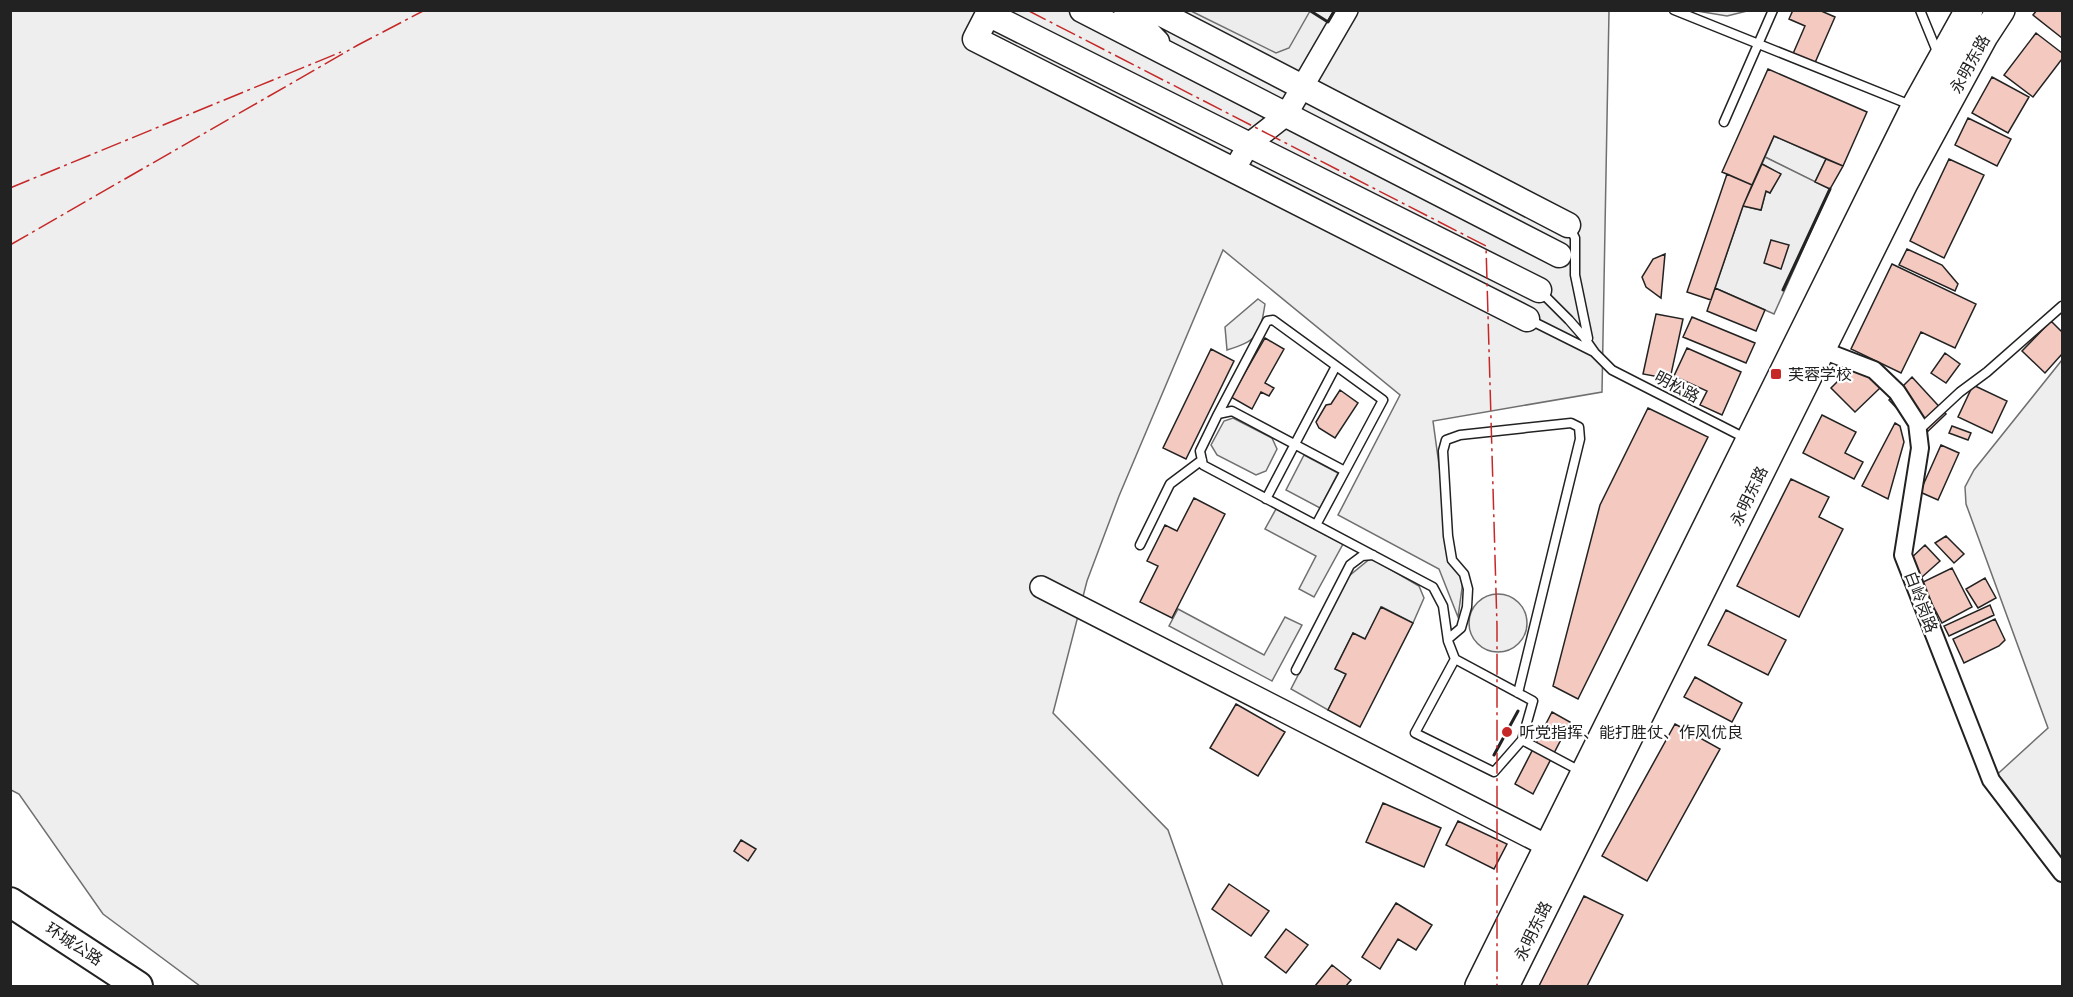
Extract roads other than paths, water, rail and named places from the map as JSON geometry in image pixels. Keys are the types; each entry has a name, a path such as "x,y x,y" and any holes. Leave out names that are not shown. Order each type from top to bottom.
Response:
{"highway":[{"name":"环城公路","path":"10,902 138,987"}],"main road":[{"path":"1082,10 1558,255"},
{"path":"1126,10 1177,59"},
{"path":"1154,10 1569,225"},
{"name":"永明东路","path":"1479,987 1559,852 1822,350 1904,183 1927,113 1936,69 1969,10"},
{"name":"永明东路","path":"1505,987 1559,852 1585,773 1749,441 1927,113 2001,10"},
{"path":"996,16 975,39 1527,319"},
{"path":"996,16 1037,46 1078,91"},
{"path":"996,16 1539,290"},
{"path":"1498,188 1501,225"}],"street":[{"path":"1234,170 1249,144 1286,116 1347,10"},
{"name":"白岭岗路","path":"1822,350 1874,370 1896,392 1917,423 1920,448 1903,555 1990,780 2062,873"},
{"path":"1041,587 1559,852"}],"lane":[{"path":"1674,10 1927,113"},
{"path":"1724,122 1773,10"},
{"path":"1920,13 1937,47 1939,58 1936,69"},
{"path":"1569,225 1575,238 1576,282 1584,327 1592,349"},
{"path":"1558,255 1569,265 1576,282"},
{"name":"明松路","path":"1539,290 1569,320 1612,370 1749,441"},
{"path":"1918,432 1960,392 1987,372 2062,306"},
{"name":"明松路","path":"1527,319 1592,349"},
{"path":"1317,525 1383,400 1273,320 1267,321 1200,451 1203,465 1432,587 1443,606 1448,639 1455,658 1533,701 1522,740 1494,772 1415,733 1455,658"},
{"path":"1266,499 1336,366"},
{"path":"1218,414 1232,411 1345,471"},
{"path":"1448,639 1461,628 1467,607 1468,589 1464,574 1452,560 1448,536 1443,451 1446,440 1460,435 1571,423 1579,428 1580,440 1518,693"},
{"path":"1140,545 1170,484 1202,460"},
{"path":"1296,670 1350,565 1362,556 1373,555"},
{"path":"1522,740 1585,773"}],"place":[{"name":"芙蓉学校","path":"1776,374"},
{"name":"听党指挥、能打胜仗、作风优良","path":"1507,732"}]}
